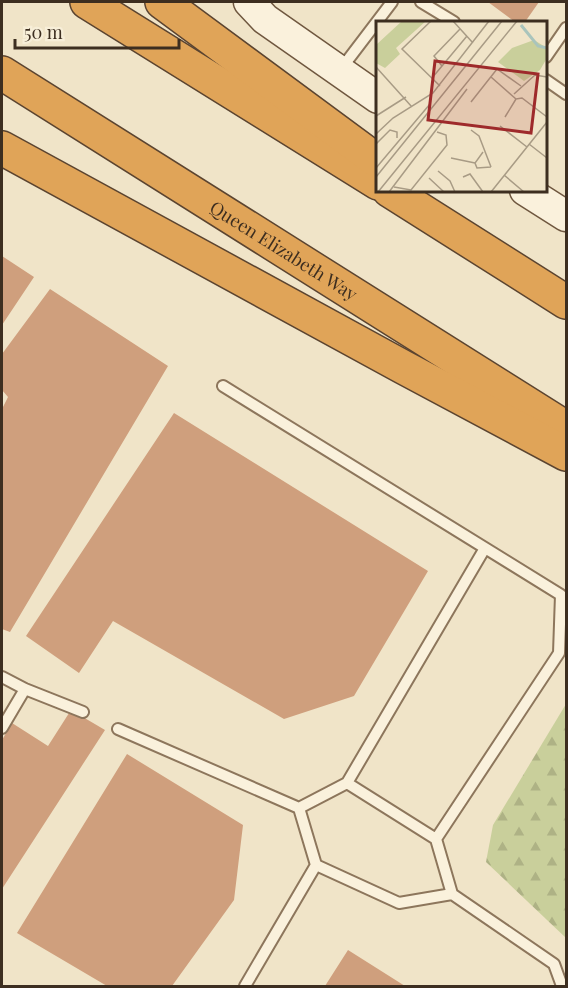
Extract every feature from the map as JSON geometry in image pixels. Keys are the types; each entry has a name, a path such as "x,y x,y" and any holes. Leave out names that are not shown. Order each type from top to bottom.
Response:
{"highway":[{"path":"87,2 376,182"},
{"path":"162,2 376,160"},
{"name":"Queen Elizabeth Way","path":"2,73 567,428"},
{"path":"2,148 567,454"},
{"path":"392,192 566,302"},
{"path":"420,192 566,302"}],"street":[{"path":"249,2 265,19 376,97"},
{"path":"528,192 567,216"}],"lane":[{"path":"378,21 392,2"},
{"path":"421,2 452,21"},
{"path":"339,72 376,23"},
{"path":"547,56 567,28"},
{"path":"547,81 567,94"},
{"path":"224,386 561,595 559,653 436,839"},
{"path":"299,808 348,783 485,548"},
{"path":"2,677 25,689 83,712"},
{"path":"2,728 25,689"},
{"path":"118,729 299,808 316,865 245,987"},
{"path":"348,783 436,839 452,894 554,964 562,987"},
{"path":"316,865 399,903 452,894"}],"green space":[{"path":"566,704 566,938 486,862 493,825"}],"building":[{"path":"488,2 539,2 526,21 514,21"},
{"path":"2,256 34,277 2,325"},
{"path":"50,289 168,366 10,632 2,629 2,409 8,397 2,390 2,354"},
{"path":"174,413 428,571 354,696 284,719 113,621 79,673 26,636"},
{"path":"71,710 105,730 2,889 2,740 12,723 48,746"},
{"path":"127,754 243,825 234,900 172,986 107,986 17,933"},
{"path":"348,950 405,986 325,986"}]}
